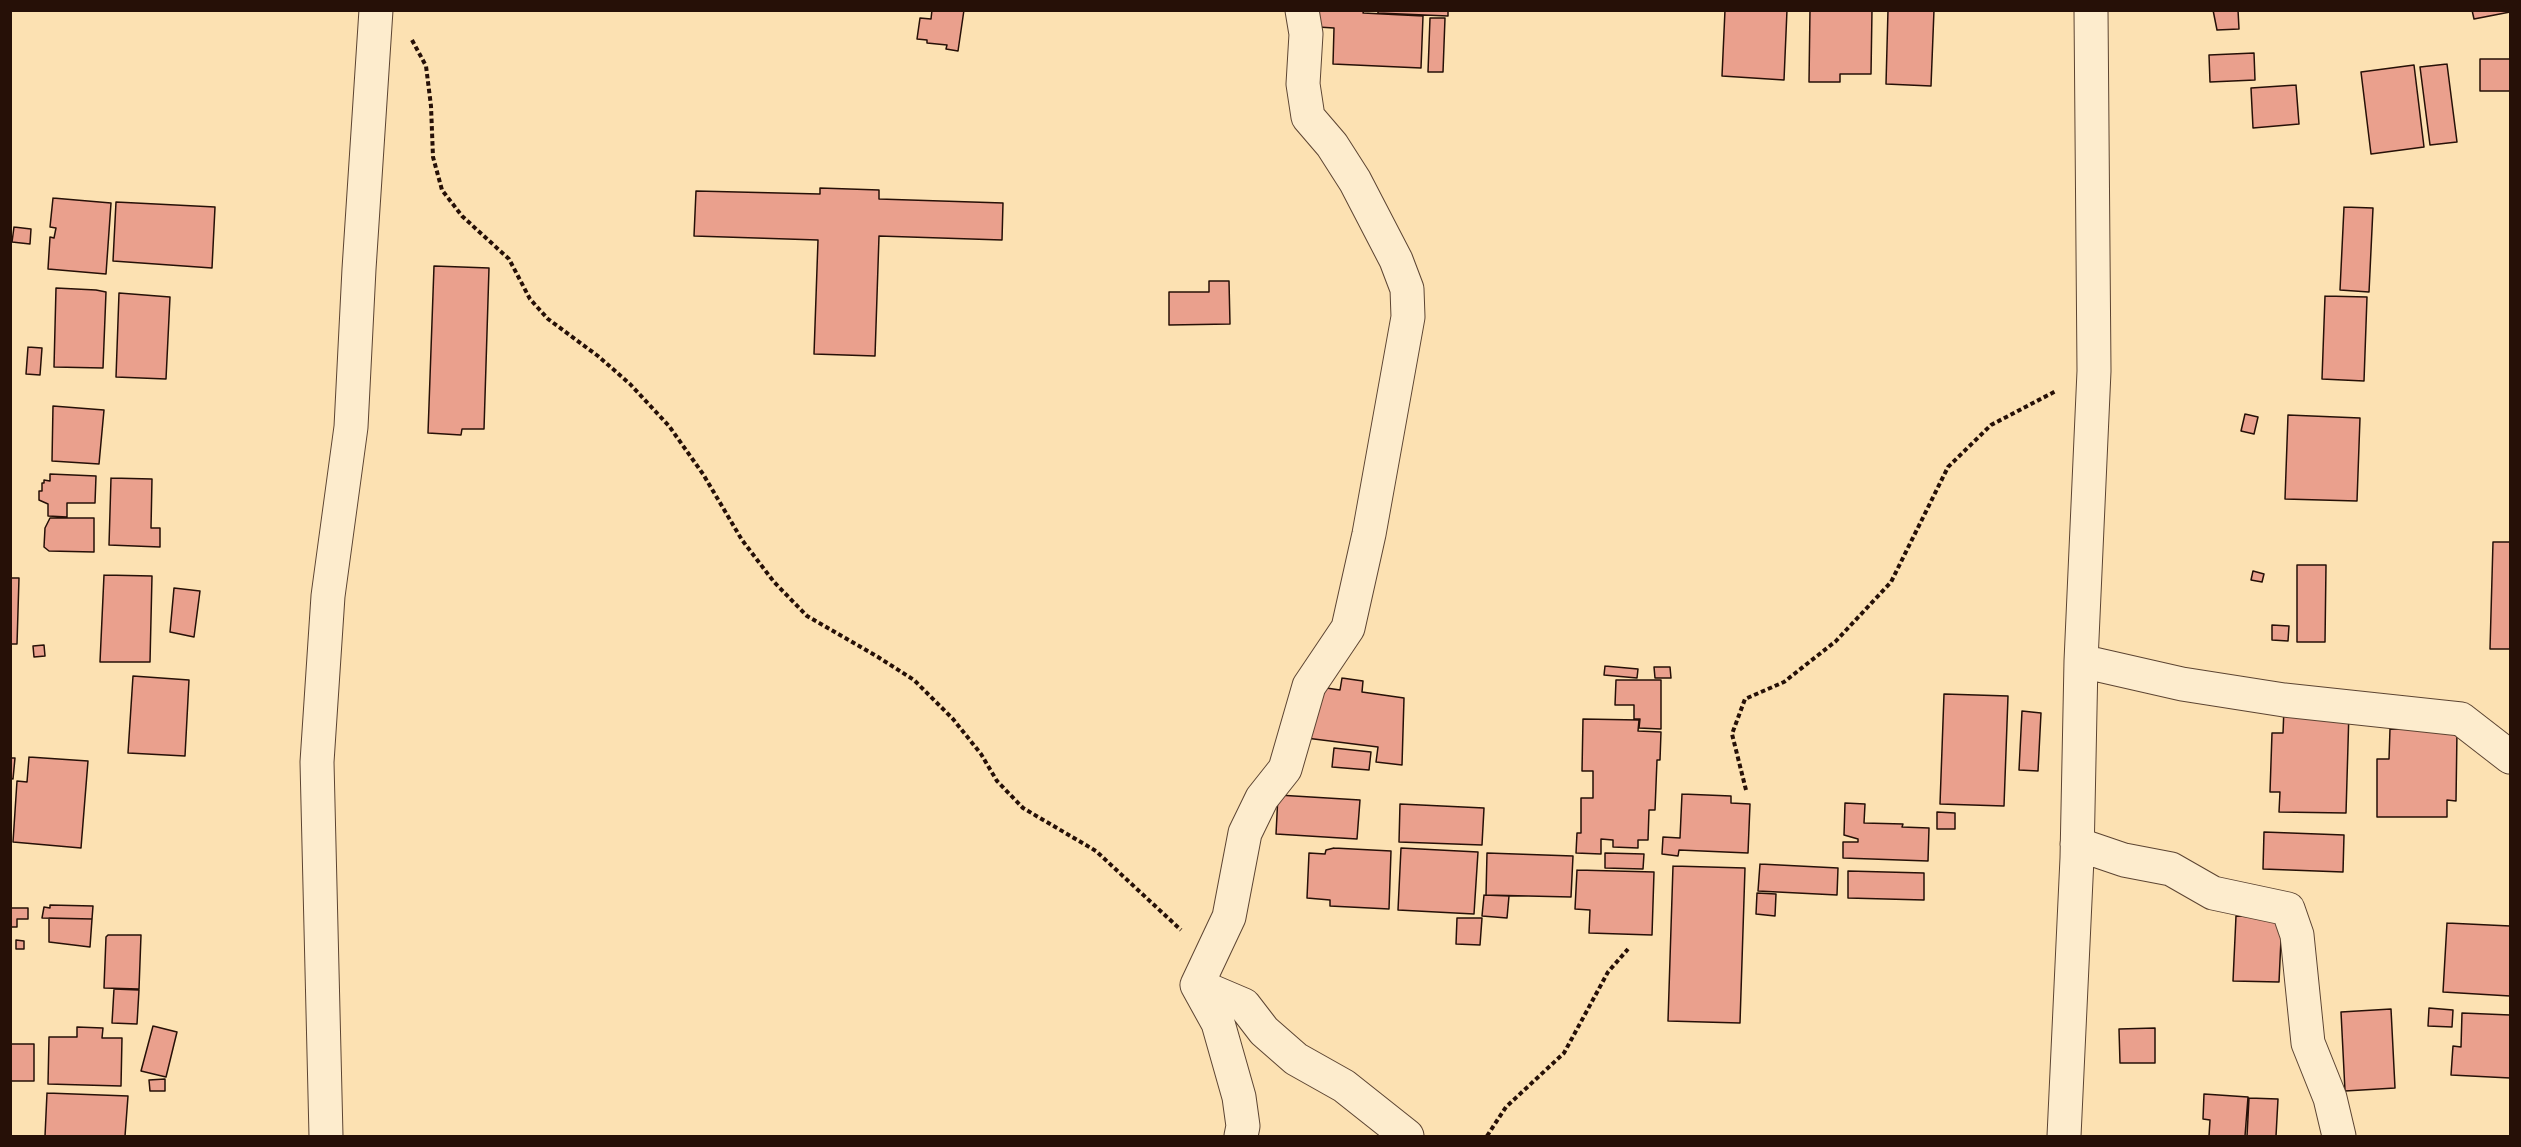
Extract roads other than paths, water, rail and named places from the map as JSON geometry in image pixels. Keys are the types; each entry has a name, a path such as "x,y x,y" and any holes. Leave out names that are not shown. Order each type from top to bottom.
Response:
{"street":[{"path":"326,1137 317,762 328,596 351,427 376,10"},
{"path":"1197,986 1229,917 1245,833 1262,798 1285,769 1309,686 1348,628 1369,534 1408,317 1407,289 1396,260 1355,181 1332,146 1308,117 1303,84 1306,34 1302,10"},
{"path":"2064,1137 2094,371 2091,10"},
{"path":"2081,661 2182,684 2284,700 2461,719 2511,757"},
{"path":"2077,844 2124,860 2171,870 2213,892 2288,909 2297,935 2308,1043 2330,1098 2339,1137"},
{"path":"1197,986 1218,1023 1239,1097 1243,1126 1242,1137"},
{"path":"1197,986 1244,1005 1264,1031 1296,1059 1344,1086 1407,1137"}]}
